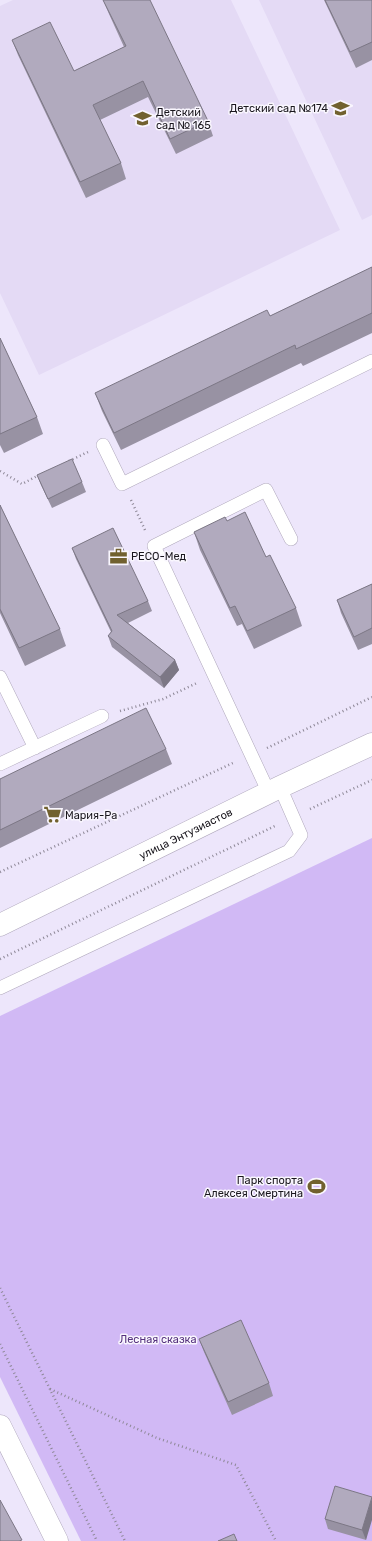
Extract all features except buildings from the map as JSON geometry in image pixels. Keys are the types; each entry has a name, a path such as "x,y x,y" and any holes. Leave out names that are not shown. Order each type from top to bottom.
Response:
{"street":[{"name":"улица Энтузиастов","path":"0,925 274,790 372,744"},
{"path":"0,1426 57,1541"}],"lane":[{"path":"102,445 122,484 372,361"},
{"path":"0,988 289,851 301,835 293,817 251,755 154,546 266,490 291,540"},
{"path":"0,677 35,748"},
{"path":"0,764 102,716"}],"path":[{"path":"62,464 102,445"},
{"path":"0,471 22,484 42,474"},
{"path":"122,484 154,546"},
{"path":"102,716 163,699 214,675"},
{"path":"0,872 372,697"},
{"path":"0,959 372,780"},
{"path":"0,1288 125,1541"},
{"path":"0,1344 97,1541"},
{"path":"50,1388 157,1438 236,1465 276,1541"}],"shaded area":[{"name":"Детский сад № 165","path":"13,0 231,0 340,230 39,375 0,293 0,6"},
{"name":"Детский сад №174","path":"259,0 372,0 372,215 362,220"}],"green space":[{"name":"Лесная сказка","path":"372,838 372,1541 81,1541 0,1377 0,1016"}],"place":[{"name":"Детский сад №174","path":"341,108"},
{"name":"Детский сад № 165","path":"143,118"},
{"name":"РЕСО-Мед","path":"118,556"},
{"name":"Мария-Ра","path":"52,815"},
{"name":"Парк спорта Алексея Смертина","path":"316,1186"}]}
